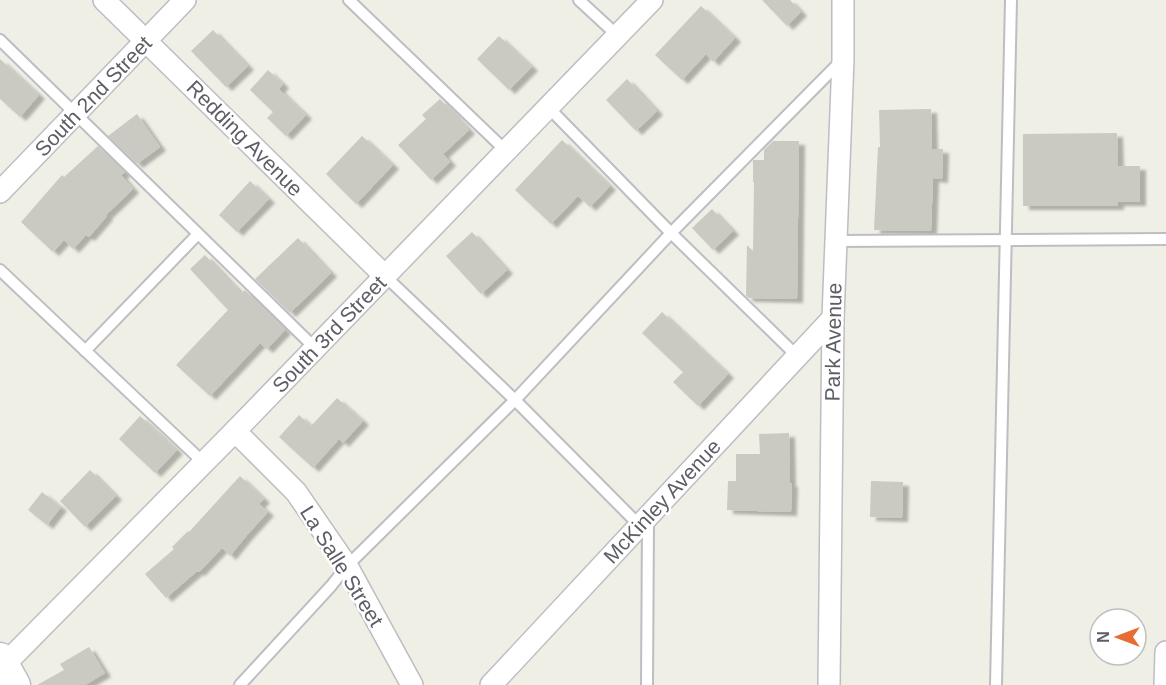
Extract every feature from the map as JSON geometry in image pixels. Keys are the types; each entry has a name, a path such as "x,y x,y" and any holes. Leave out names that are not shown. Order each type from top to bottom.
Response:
{"street":[{"name":"Redding Avenue","path":"104,0 385,276"},
{"name":"South 2nd Street","path":"0,192 185,0"},
{"name":"South 3rd Street","path":"6,670 652,0"},
{"name":"Park Avenue","path":"829,685 833,318 843,59 843,0"},
{"name":"McKinley Avenue","path":"491,685 833,318"},
{"name":"La Salle Street","path":"235,431 296,492 347,566 411,685"},
{"path":"1165,685 1166,652"}],"lane":[{"path":"349,0 506,151"},
{"path":"579,0 618,36"},
{"path":"996,685 1011,0"},
{"path":"0,40 315,348"},
{"path":"240,685 347,566 515,400 671,233 843,59"},
{"path":"548,107 671,233 797,356"},
{"path":"85,351 198,234"},
{"path":"836,241 1166,239"},
{"path":"0,270 204,463"},
{"path":"385,276 644,521 647,685"}],"building":[{"path":"762,0 790,0 801,12 787,26"},
{"path":"701,6 735,38 713,62 706,54 682,80 655,55"},
{"path":"213,30 248,66 226,87 191,51"},
{"path":"499,36 532,67 509,90 477,59"},
{"path":"0,59 39,95 20,117 0,99"},
{"path":"268,70 283,84 279,89 306,115 286,136 267,118 273,112 250,90"},
{"path":"627,79 657,111 636,131 606,100"},
{"path":"440,99 469,130 443,154 450,162 431,180 398,145 426,119 422,115"},
{"path":"931,109 932,149 943,149 942,179 933,178 931,231 874,230 878,147 880,147 879,110"},
{"path":"137,114 160,147 137,164 108,136"},
{"path":"1117,133 1118,166 1140,166 1140,202 1118,202 1118,206 1023,206 1023,134"},
{"path":"362,136 393,165 356,204 326,174"},
{"path":"562,140 610,186 590,207 578,196 551,224 515,190"},
{"path":"773,141 799,141 797,299 749,298 746,296 747,245 753,251 753,160 764,160 764,150"},
{"path":"98,146 125,172 121,175 133,189 106,215 89,237 86,235 73,249 64,240 53,252 21,222 62,175 64,177"},
{"path":"250,181 269,199 237,232 219,215"},
{"path":"712,209 733,231 713,250 692,228"},
{"path":"472,232 507,270 481,294 446,256"},
{"path":"298,238 331,273 290,313 255,279"},
{"path":"205,255 241,293 245,290 285,330 267,349 260,343 210,396 176,365 228,310 190,269"},
{"path":"662,312 728,374 698,406 673,382 683,372 642,333"},
{"path":"337,398 363,421 343,443 339,439 313,468 279,437 299,415 311,426"},
{"path":"140,416 177,450 155,473 119,439"},
{"path":"789,433 791,512 727,510 728,481 736,481 736,454 760,454 759,434"},
{"path":"90,470 116,496 85,527 60,501"},
{"path":"240,476 264,499 259,504 268,512 230,556 222,548 199,572 197,571 166,598 145,574 174,549 172,547 189,532"},
{"path":"871,481 903,482 902,518 870,517"},
{"path":"42,492 61,507 47,525 28,510"},
{"path":"89,647 105,673 85,685 37,685 64,670 60,664"}]}
